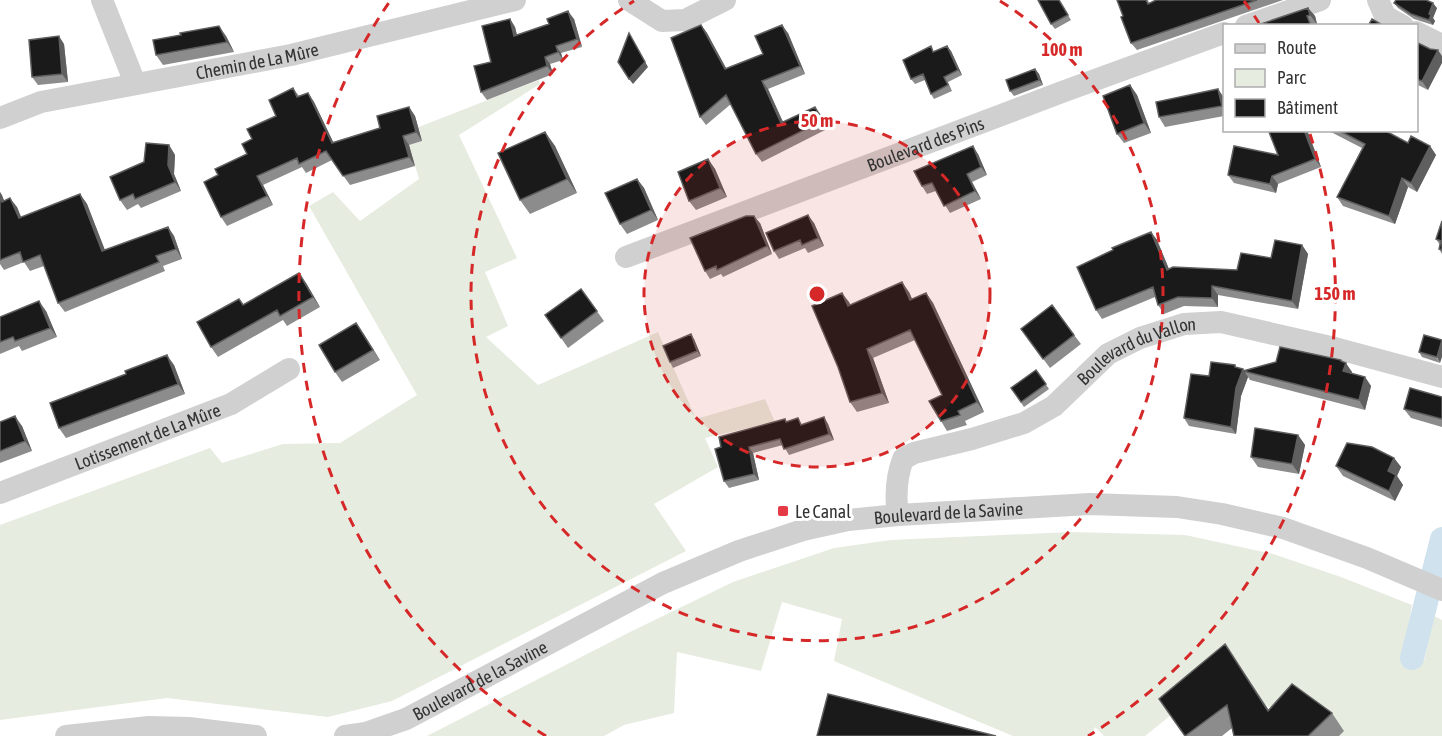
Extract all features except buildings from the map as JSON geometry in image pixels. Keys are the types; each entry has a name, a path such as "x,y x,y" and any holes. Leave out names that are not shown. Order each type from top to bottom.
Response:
{"street":[{"path":"102,0 135,82"},
{"name":"Chemin de La Mûre","path":"0,118 41,102 135,82 291,55 515,0"},
{"path":"629,0 662,21 685,20 725,0"},
{"path":"1249,24 1279,6 1320,0"},
{"path":"1378,0 1385,16 1399,24"},
{"name":"Boulevard des Pins","path":"626,258 1062,92 1223,33"},
{"path":"1418,33 1442,45"},
{"name":"Boulevard du Vallon","path":"898,515 895,492 898,471 903,459 914,453 1024,423 1054,406 1108,354 1140,338 1184,324 1221,322 1335,348 1442,376"},
{"name":"Lotissement de La Mûre","path":"0,493 231,404 289,369"},
{"name":"Boulevard de la Savine","path":"345,736 366,733 406,718 663,584 739,551 803,530 848,520 1090,504 1177,507 1222,514 1283,528 1367,558 1442,590"},
{"path":"66,736 149,727 189,728 256,736"}],"green space":[{"path":"539,80 540,84 459,135 517,258 485,272 508,326 486,337 538,385 658,332 696,419 765,399 775,422 705,438 718,467 654,504 686,551 392,701 328,717 167,698 0,720 0,525 210,448 222,463 283,444 340,443 417,395 309,206 333,192 360,221 419,179 409,145 422,141 419,127"},
{"path":"1071,532 1185,535 1273,554 1341,577 1412,605 1403,655 1424,661 1434,616 1442,620 1442,736 1339,736 1344,731 1287,721 1265,704 1237,662 1145,736 1104,736 1095,727 1091,736 1013,736 834,661 842,619 782,602 761,671 677,652 674,713 624,725 604,736 427,736 733,582 834,548 891,540"}],"waterway":[{"path":"1412,658 1442,539"}],"place":[{"name":"Le Canal","path":"783,511"}]}
